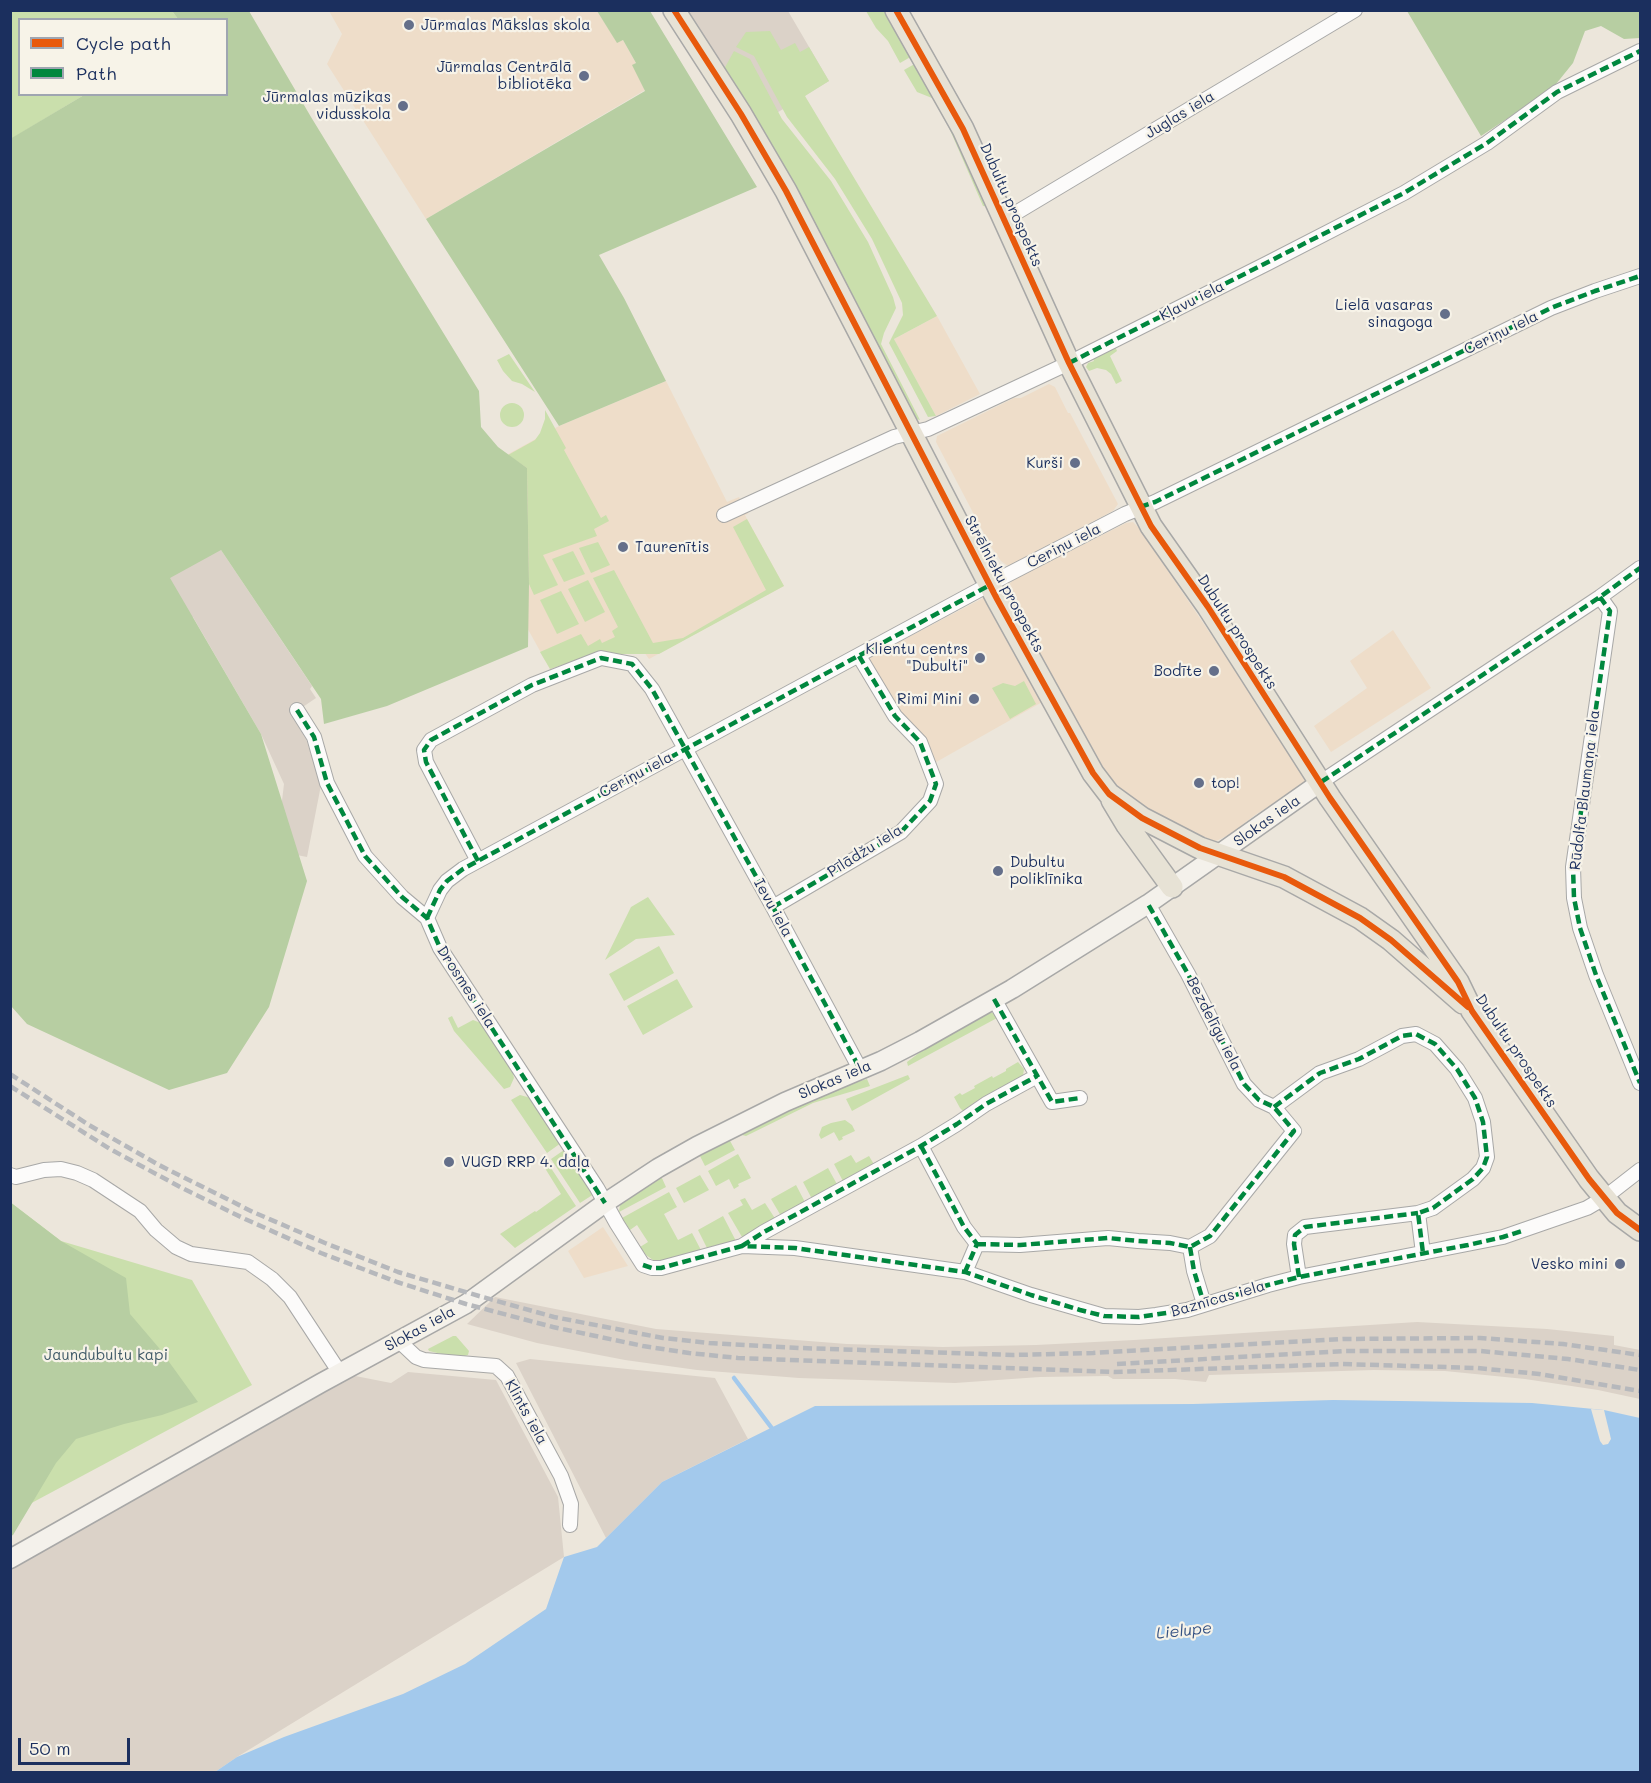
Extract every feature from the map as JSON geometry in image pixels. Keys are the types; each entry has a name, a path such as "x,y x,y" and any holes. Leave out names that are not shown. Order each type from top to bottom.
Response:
{"main road":[{"name":"Strēlnieku prospekts","path":"674,10 741,114 786,191 990,585 1093,773 1108,795 1142,818 1200,848 1284,877 1360,918 1391,940 1472,1011"},
{"name":"Dubultu prospekts","path":"896,10 963,129 1069,363 1151,526 1208,607 1321,782 1458,982 1472,1011 1589,1179 1617,1213 1641,1230"},
{"name":"Slokas iela","path":"10,1558 472,1300 605,1203 658,1168 785,1102 920,1041 994,999 1148,904 1321,782"},
{"path":"1108,795 1172,887"},
{"path":"1391,940 1410,936 1419,927"}],"street":[{"name":"Juglas iela","path":"1004,220 1355,10"},
{"name":"Kļavu iela","path":"724,515 894,437 928,429 1069,363 1404,193 1486,143 1557,92 1641,51"},
{"name":"Ceriņu iela","path":"427,918 440,890 463,869 990,585 1140,507 1166,497 1551,308 1641,276"},
{"name":"Slokas iela","path":"1321,782 1641,568"},
{"name":"Rūdolfa Blaumaņa iela","path":"1600,597 1610,611 1573,867 1574,898 1580,928 1596,975 1641,1083"},
{"name":"Pīlādžu iela","path":"773,907 901,832 930,801 936,784 920,742 895,716 859,656"},
{"name":"Ievu iela","path":"478,861 426,762 424,750 431,741 532,685 601,658 632,664 652,689 860,1069"},
{"name":"Drosmes iela","path":"297,710 314,737 327,783 364,856 402,897 427,918 440,948 643,1265"},
{"name":"Bezdelīgu iela","path":"1148,904 1188,974 1244,1084 1259,1100 1274,1107 1294,1131 1210,1236 1190,1247"},
{"path":"994,999 1052,1102 1080,1098"},
{"path":"1274,1107 1320,1073 1359,1059 1402,1036 1416,1034 1435,1044 1457,1069 1475,1098 1483,1122 1487,1157 1483,1168 1473,1179 1433,1208 1418,1214 1305,1227 1295,1235 1294,1244 1299,1277"},
{"path":"742,1246 921,1146 986,1104 1038,1076"},
{"path":"921,1146 964,1227 977,1244"},
{"path":"10,1175 16,1177 44,1170 61,1169 77,1173 93,1180 140,1211 156,1230 176,1247 191,1254 248,1262 272,1279 290,1297 340,1373"},
{"name":"Baznīcas iela","path":"643,1265 661,1268 742,1246 795,1248 965,1272 1031,1295 1104,1316 1139,1317 1187,1310 1299,1277 1503,1237 1587,1208 1641,1170"},
{"path":"1418,1214 1423,1253"},
{"path":"977,1244 1020,1245 1108,1238 1190,1247 1194,1271 1204,1304"},
{"path":"965,1272 977,1244"},
{"name":"Klints iela","path":"399,1341 416,1357 424,1360 496,1366 507,1376 561,1476 571,1504 570,1525"}],"shaded area":[{"path":"329,11 597,11 617,42 623,40 636,63 633,65 645,90 426,219 327,64 342,34"},
{"path":"685,11 788,11 829,81 757,125"},
{"path":"11,272 221,550 312,686 310,689 316,698 291,715 306,739 321,785 307,857 276,851 284,784 261,734 193,617 165,638"},
{"path":"937,316 980,394 936,416 894,339"},
{"name":"Taurenītis","path":"666,381 727,502 739,497 748,514 745,515 746,517 784,586 649,659 644,652 595,654 550,669 449,487 559,426"},
{"path":"1049,384 1055,387 1070,413 1118,504 1113,511 1008,566 1001,561 990,545 936,442 937,436 1014,398 1021,398"},
{"path":"1133,522 1306,775 1306,784 1255,815 1229,835 1214,842 1175,827 1133,800 1101,770 1003,591 1013,580 1126,523"},
{"path":"985,597 1044,701 931,765 869,658"},
{"path":"1393,630 1431,688 1331,752 1314,726 1367,688 1350,661"},
{"path":"603,1227 628,1266 584,1278 568,1251"},
{"path":"495,1297 656,1329 847,1344 943,1347 1134,1340 1417,1322 1547,1329 1614,1336 1614,1345 1640,1350 1640,1399 1525,1379 1445,1371 1374,1370 1209,1375 1206,1382 1175,1379 1113,1379 1108,1376 1040,1377 955,1383 799,1378 697,1370 625,1360 537,1343 467,1324"},
{"path":"530,1359 715,1378 748,1439 662,1482 606,1538 516,1363"},
{"path":"408,1372 496,1380 558,1497 564,1557 215,1772 11,1772 11,1559 340,1373 391,1383"}],"green space":[{"path":"10,11 172,11 177,18 18,18 18,96 82,96 11,139"},
{"path":"172,11 249,11 311,117 479,391 481,427 498,447 527,468 529,584 528,647 387,706 324,724 321,699 221,550 170,578 261,734 307,881 269,1007 227,1073 169,1090 27,1024 11,1006 10,139 82,96 228,96 228,18 177,18"},
{"path":"597,11 650,11 757,187 599,255 624,298 666,381 559,426 426,219 645,91 632,65 636,63 623,40 617,43"},
{"path":"866,11 887,11 914,55 900,63 888,41 876,28"},
{"path":"1407,11 1640,11 1640,38 1624,39 1601,26 1585,31 1573,63 1552,89 1481,136"},
{"path":"770,31 781,50 795,43 800,52 809,47 829,81 805,96 937,316 894,339 936,416 928,417 889,343 903,315 902,303 872,239 835,179 787,117 754,56 736,47 746,32"},
{"path":"734,51 750,59 782,119 831,181 868,242 896,308 881,344 920,420 913,418 723,71"},
{"path":"918,62 938,97 990,207 983,206 937,100 917,92 904,70"},
{"path":"1115,346 1117,351 1110,356 1122,381 1116,384 1106,370 1097,368 1089,371 1086,367 1088,363 1094,361 1092,357"},
{"path":"509,354 535,392 512,381 503,371 497,360"},
{"path":"512,403 521,406 524,415 521,424 512,427 503,424 500,415 503,406"},
{"path":"545,410 601,518 606,515 609,521 594,529 597,536 543,555 558,585 534,595 529,584 527,468 508,455 535,440 545,419"},
{"path":"747,519 784,586 659,654 595,654 550,669 540,652 581,634 588,646 600,639 602,643 615,637 612,631 618,627 593,578 614,570 653,643 683,638 766,590 733,527"},
{"path":"598,542 610,565 591,573 579,548"},
{"path":"573,551 585,574 564,582 552,559"},
{"path":"588,580 605,612 585,622 568,589"},
{"path":"561,591 579,624 557,634 540,600"},
{"path":"1024,681 1036,704 1010,719 992,688 1003,683 1015,686"},
{"path":"648,897 675,935 636,939 605,960 631,907"},
{"path":"659,946 674,973 624,1001 609,974"},
{"path":"677,979 693,1007 643,1035 627,1006"},
{"path":"989,1013 995,1013 997,1018 908,1066 907,1062 931,1044"},
{"path":"452,1016 458,1028 473,1020 481,1023 512,1069 514,1078 510,1087 504,1089 454,1031 448,1018"},
{"path":"1018,1062 1024,1069 1023,1076 1019,1078 1020,1081 965,1113 960,1108 954,1097 975,1088 974,1086 1006,1071"},
{"path":"908,1075 910,1079 852,1111 846,1099"},
{"path":"867,1079 870,1086 813,1103 746,1136 742,1135 744,1130 840,1087"},
{"path":"520,1095 531,1098 561,1143 547,1153 511,1100"},
{"path":"845,1120 852,1125 855,1131 842,1137 843,1139 839,1141 834,1132 821,1139 819,1135 822,1127"},
{"path":"729,1139 735,1150 705,1166 699,1154"},
{"path":"564,1150 594,1194 580,1203 551,1159"},
{"path":"738,1154 751,1178 738,1184 739,1186 734,1189 729,1179 716,1186 708,1171"},
{"path":"851,1155 856,1163 869,1156 875,1166 844,1183 834,1164"},
{"path":"547,1162 576,1206 515,1248 500,1234 561,1194 543,1165"},
{"path":"828,1168 838,1186 812,1199 803,1182"},
{"path":"700,1175 709,1190 684,1203 676,1188"},
{"path":"661,1176 666,1187 619,1212 620,1204"},
{"path":"796,1185 806,1204 781,1216 771,1199"},
{"path":"669,1192 677,1207 664,1214 678,1240 692,1233 702,1252 665,1262 653,1260 646,1255 640,1247 648,1242 637,1225 630,1230 622,1218"},
{"path":"745,1198 752,1210 765,1203 776,1220 742,1237 728,1213 743,1205 740,1200"},
{"name":"Jaundubultu kapi","path":"10,1202 61,1241 192,1280 252,1385 11,1514"},
{"name":"Jaundubultu kapi","path":"10,1202 61,1241 126,1278 130,1314 159,1348 198,1402 162,1415 76,1439 56,1463 11,1536"},
{"path":"723,1216 736,1241 708,1250 698,1230"},
{"path":"456,1336 469,1351 468,1355 458,1358 429,1351 428,1349"}],"water":[{"name":"Lielupe","path":"1333,1400 1532,1403 1604,1410 1640,1418 1640,1772 215,1772 237,1757 284,1737 403,1694 465,1664 546,1609 564,1557 597,1547 662,1482 815,1406 1193,1404"}],"pier":[{"path":"1591,1409 1604,1410 1611,1439 1608,1444 1603,1445 1600,1441"}],"waterway":[{"path":"734,1378 774,1431"}],"railway":[{"path":"10,1074 89,1125 159,1165 253,1212 325,1243 398,1272 479,1296 554,1317 663,1338 800,1348 1013,1355 1093,1353 1343,1339 1480,1338 1563,1344 1640,1355"},
{"path":"10,1086 110,1149 182,1188 321,1253 397,1282 466,1304 553,1327 643,1346 738,1358 1114,1372 1343,1364 1477,1368 1539,1374 1640,1391"},
{"path":"1117,1364 1345,1351 1480,1351 1568,1359 1640,1370"}],"marked path":[{"path":"1069,363 1404,193 1487,143 1557,92 1640,51"},
{"path":"1140,507 1155,502 1551,308 1640,276"},
{"path":"1321,782 1640,568"},
{"path":"427,918 440,890 447,881 463,869 990,585"},
{"path":"1600,597 1610,611 1573,867 1574,898 1580,928 1596,975 1640,1083"},
{"path":"773,907 901,832 930,801 936,784 920,742 895,716 859,656"},
{"path":"478,861 426,762 424,750 431,740 532,685 601,658 632,664 652,689 860,1069"},
{"path":"297,710 314,737 327,783 365,856 402,897 427,918 440,948 605,1203"},
{"path":"977,1244 1020,1245 1108,1238 1190,1247 1210,1236 1294,1131 1274,1107 1259,1100 1244,1084 1188,974 1148,904"},
{"path":"994,999 1052,1102 1080,1098"},
{"path":"1274,1107 1320,1073 1359,1059 1402,1036 1416,1034 1435,1044 1457,1069 1475,1098 1483,1122 1487,1157 1483,1168 1473,1179 1433,1208 1418,1213 1423,1253"},
{"path":"742,1246 921,1146 986,1104 1037,1076"},
{"path":"921,1146 964,1227 977,1244 965,1272"},
{"path":"1299,1277 1294,1244 1295,1235 1305,1227 1418,1213"},
{"path":"643,1265 661,1268 742,1246 795,1248 965,1272 1080,1310 1104,1316 1139,1317 1187,1310 1299,1277 1468,1245 1525,1230"},
{"path":"1190,1247 1194,1271 1204,1304"}],"cycle path":[{"path":"674,10 741,114 786,191 997,599 1093,773 1109,794 1142,818 1200,848 1284,877 1360,918 1391,940 1468,1007"},
{"path":"896,10 963,129 1069,363 1151,526 1208,607 1330,798 1458,982 1472,1011 1589,1179 1617,1213 1640,1230"}],"place":[{"name":"Jūrmalas Mākslas skola","path":"409,25"},
{"name":"Jūrmalas Centrālā bibliotēka","path":"584,76"},
{"name":"Jūrmalas mūzikas vidusskola","path":"403,106"},
{"name":"Lielā vasaras sinagoga","path":"1445,314"},
{"name":"Kurši","path":"1075,463"},
{"name":"Taurenītis","path":"623,547"},
{"name":"Klientu centrs \"Dubulti\"","path":"980,658"},
{"name":"Bodīte","path":"1214,671"},
{"name":"Rimi Mini","path":"974,699"},
{"name":"top!","path":"1199,783"},
{"name":"Dubultu poliklīnika","path":"998,871"},
{"name":"VUGD RRP 4. daļa","path":"449,1162"},
{"name":"Vesko mini","path":"1620,1264"}]}
